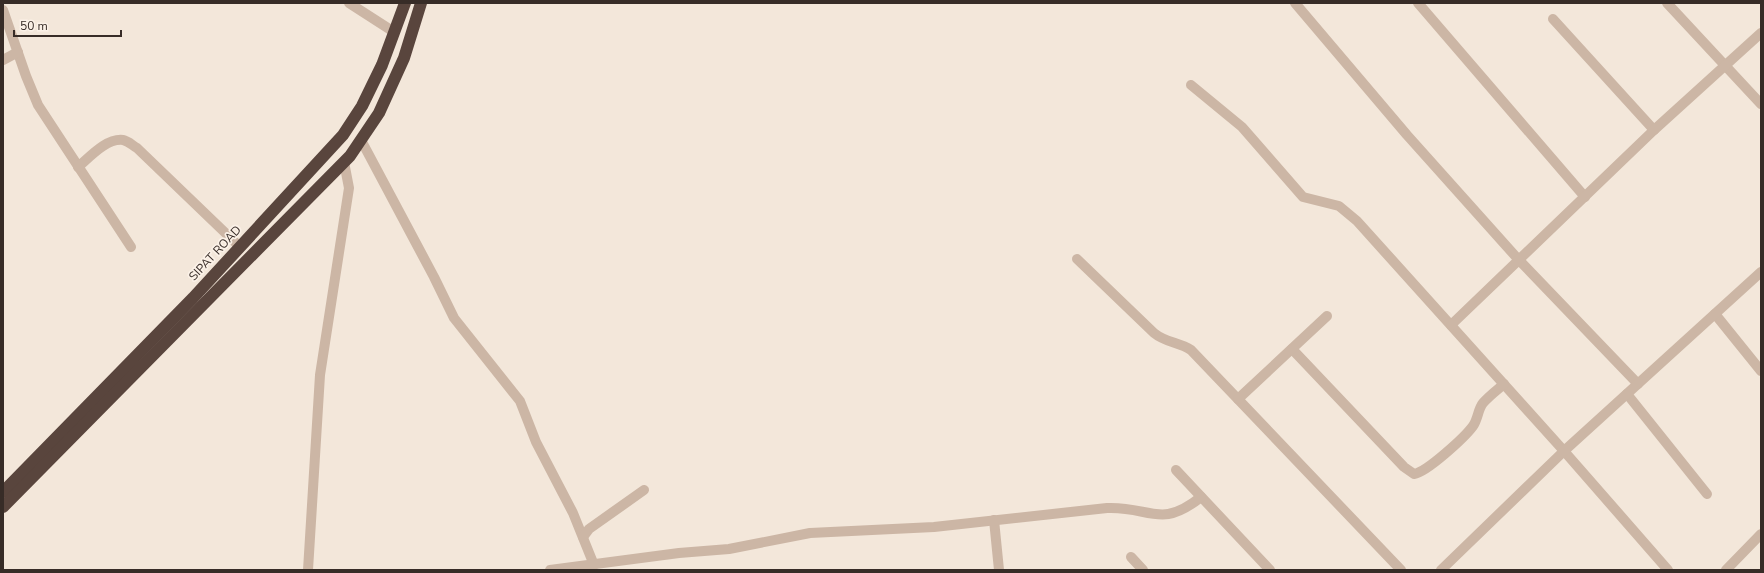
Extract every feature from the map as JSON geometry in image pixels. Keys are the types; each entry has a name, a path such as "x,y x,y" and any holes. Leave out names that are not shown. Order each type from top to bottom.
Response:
{"highway":[{"name":"SIPAT ROAD","path":"3,492 193,298 343,135 362,106 382,65 405,3"},
{"path":"3,507 344,162 379,113 404,58 421,3"}],"street":[{"path":"349,3 394,32"},
{"path":"1295,3 1407,136 1518,259 1638,384"},
{"path":"1418,3 1585,197"},
{"path":"1667,3 1761,104"},
{"path":"3,10 38,105 131,248"},
{"path":"1553,19 1654,130"},
{"path":"1451,325 1654,130 1761,33"},
{"path":"3,60 18,52"},
{"path":"1191,85 1242,128 1303,197 1339,206 1352,217 1564,450 1668,570"},
{"path":"78,167 106,144 117,140 128,142 149,159 240,247"},
{"path":"361,140 459,327 497,370 522,405 536,442 573,513 584,537 594,565"},
{"path":"308,570 320,375 349,188 344,162"},
{"path":"1077,259 1154,333 1162,339 1184,345 1192,350 1401,570"},
{"path":"1441,570 1564,450 1761,272"},
{"path":"1715,314 1761,371"},
{"path":"1238,398 1327,316"},
{"path":"1292,349 1404,467 1414,474 1424,470 1434,463 1472,428 1477,419 1481,406 1504,384"},
{"path":"1627,394 1707,494"},
{"path":"1176,470 1270,570"},
{"path":"584,537 589,529 644,490"},
{"path":"550,570 679,553 729,549 810,533 934,527 1112,508 1124,508 1161,516 1185,509 1201,497"},
{"path":"994,520 1000,570"},
{"path":"1726,570 1761,534"},
{"path":"1131,557 1143,570"}]}
